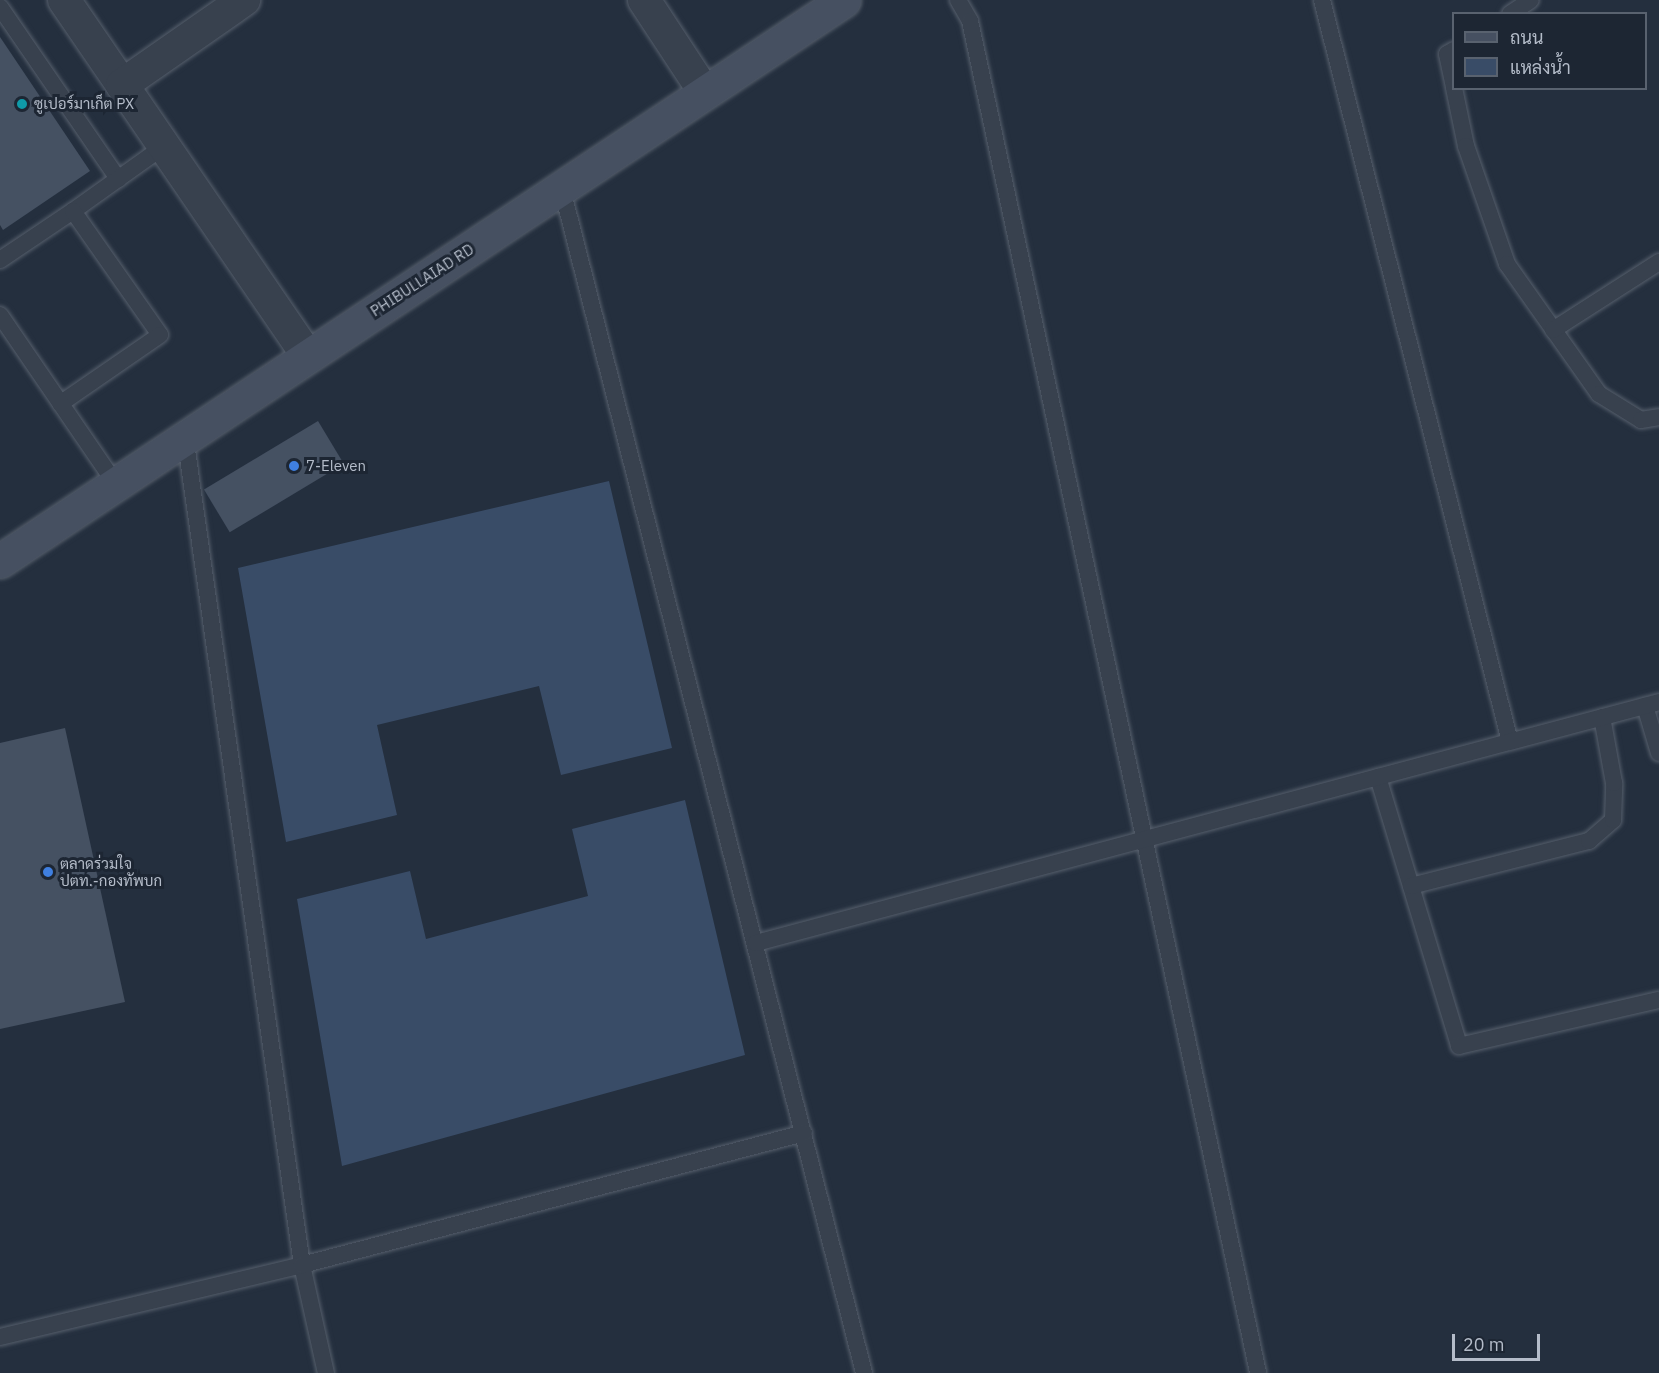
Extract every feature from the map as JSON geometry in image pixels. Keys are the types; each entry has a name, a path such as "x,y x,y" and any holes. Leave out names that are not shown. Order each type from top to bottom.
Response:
{"street":[{"path":"64,0 307,355"},
{"path":"122,85 244,0"},
{"path":"644,0 705,93"},
{"name":"PHIBULLAIAD RD","path":"0,561 844,0"}],"lane":[{"path":"958,0 970,21 1147,837 1258,1373"},
{"path":"1322,0 1510,742"},
{"path":"1513,12 1531,0"},
{"path":"0,7 118,179"},
{"path":"1452,51 1447,54 1452,78"},
{"path":"1455,90 1466,146 1507,264 1599,394 1641,420 1659,417"},
{"path":"0,260 164,146"},
{"path":"562,189 864,1373"},
{"path":"60,404 160,335 73,211"},
{"path":"1553,330 1659,262"},
{"path":"0,315 115,483"},
{"path":"185,436 302,1265 326,1373"},
{"path":"756,943 1652,704 1659,753"},
{"path":"1411,886 1589,841 1613,820 1614,783 1602,717"},
{"path":"1378,777 1459,1046 1659,1000"},
{"path":"0,1337 302,1265 804,1133"}],"water":[{"path":"609,481 672,748 561,775 539,686 377,725 397,815 286,842 238,568"},
{"path":"685,800 745,1055 342,1166 297,899 410,871 426,939 588,896 572,829"}],"building":[{"name":"ซูเปอร์มาเก็ต PX","path":"0,37 90,171 3,230 0,225"},
{"name":"7-Eleven","path":"318,421 344,464 230,532 204,490"},
{"name":"ตลาดร่วมใจ ปตท.-กองทัพบก","path":"65,728 125,1002 0,1029 0,743"}],"place":[{"name":"ซูเปอร์มาเก็ต PX","path":"22,104"},
{"name":"7-Eleven","path":"294,466"},
{"name":"ตลาดร่วมใจ ปตท.-กองทัพบก","path":"48,872"}]}
